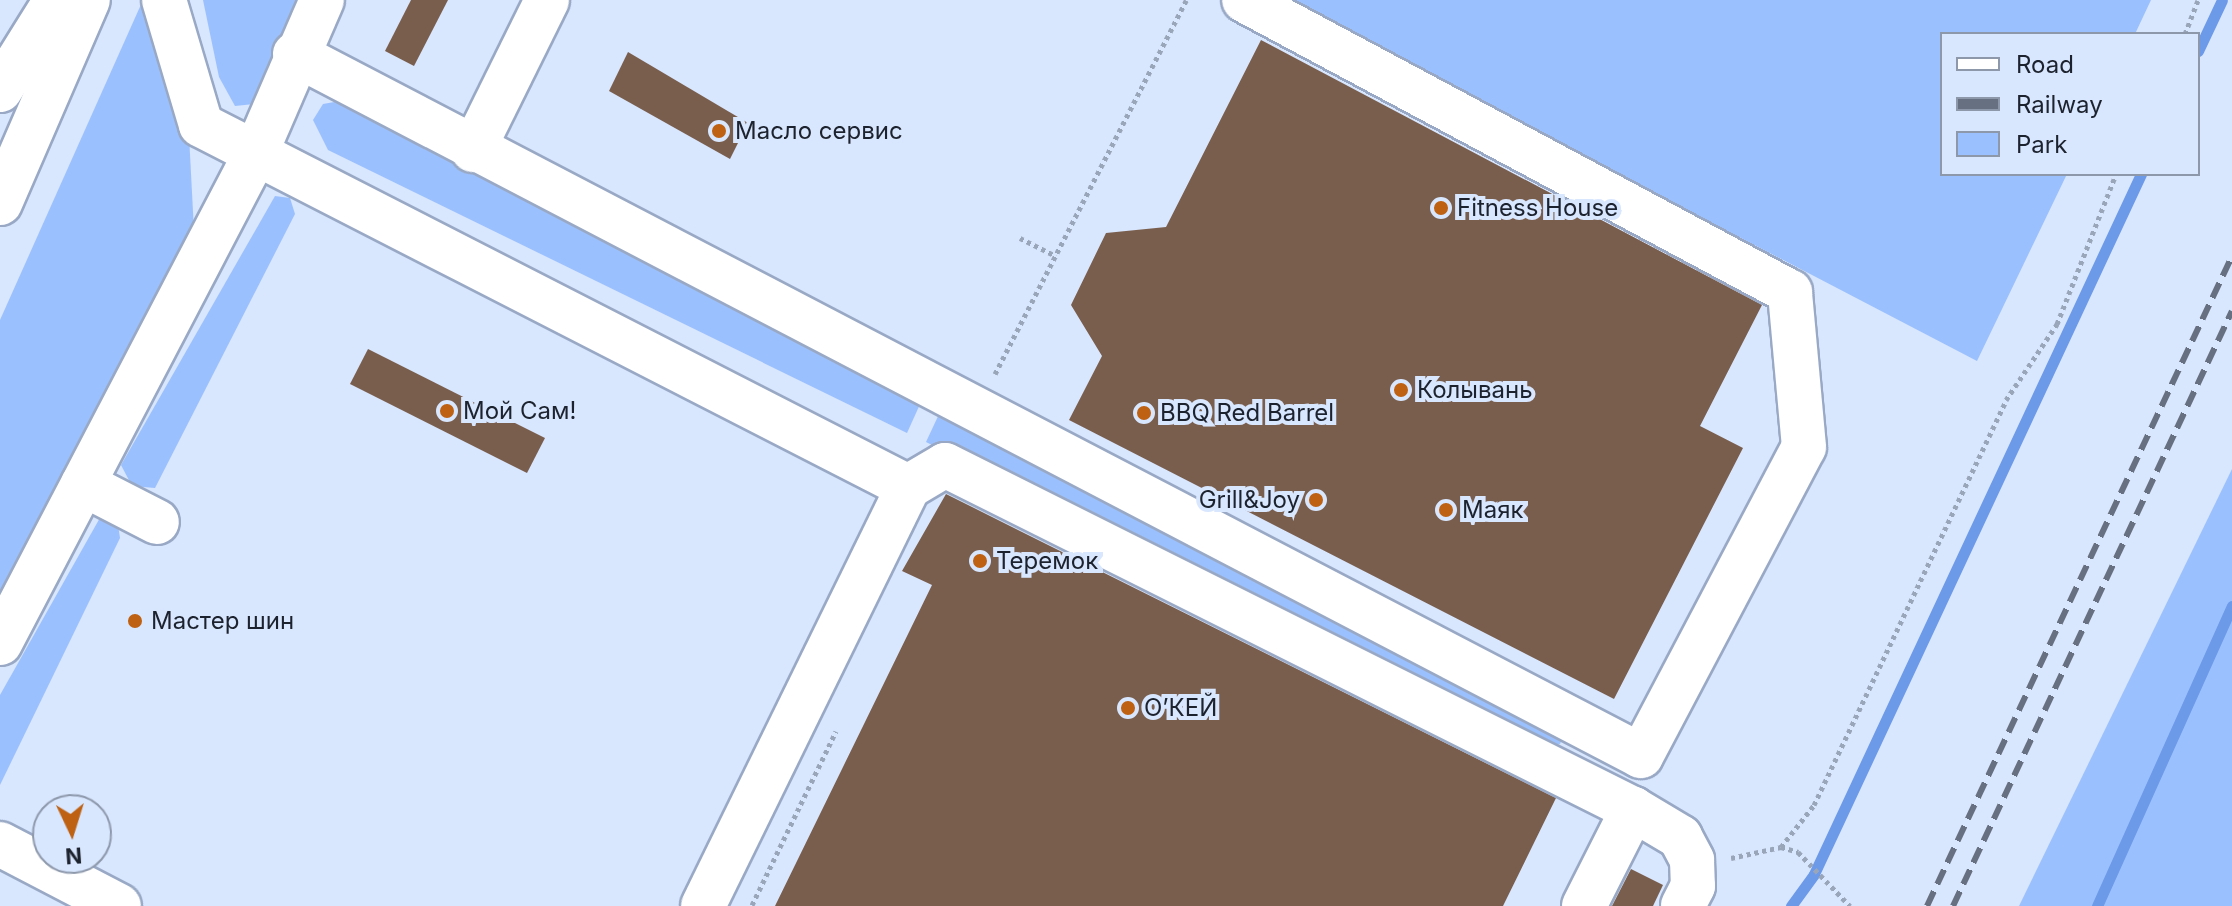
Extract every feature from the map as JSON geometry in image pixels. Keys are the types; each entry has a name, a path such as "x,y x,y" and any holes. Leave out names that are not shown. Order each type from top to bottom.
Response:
{"main road":[{"path":"0,90 56,0"},
{"path":"0,203 88,0"},
{"path":"164,0 201,125 254,157 908,487"},
{"path":"0,643 254,157 295,54 322,0"},
{"path":"473,150 547,0"},
{"path":"295,54 385,96 473,150 1641,756 1804,447 1790,292 1244,0"},
{"path":"703,906 908,487 945,465 1633,809 1680,837 1692,860 1693,886 1683,906"},
{"path":"83,484 157,522"},
{"path":"1584,906 1633,809"},
{"path":"0,844 119,906"}],"path":[{"path":"978,410 1186,0"},
{"path":"2186,32 2198,0"},
{"path":"1781,847 1814,805 2006,400 2057,324 2115,176"},
{"path":"1020,238 1056,256"},
{"path":"1724,859 1781,847 1798,852 1850,906"}],"green space":[{"path":"143,0 189,135 194,231 0,604 0,320"},
{"path":"203,0 307,0 254,104 235,106 219,77"},
{"path":"1284,0 2151,0 2136,32 1940,32 1940,176 2066,176 1977,361"},
{"path":"340,101 921,402 907,433 328,150 313,120 323,104"},
{"path":"275,196 290,198 295,214 155,488 132,486 121,465"},
{"path":"940,412 1562,739 1560,744 1542,749 926,442"},
{"path":"2232,469 2232,906 2019,906"},
{"path":"101,516 118,525 120,538 0,785 0,695"}],"building":[{"path":"411,0 448,0 414,66 385,51"},
{"name":"Колывань","path":"1261,40 1762,305 1700,426 1743,448 1614,699 1069,420 1102,356 1071,305 1106,233 1166,227"},
{"path":"628,52 748,123 730,159 609,91"},
{"name":"Мой Сам!","path":"368,349 545,438 527,473 350,384"},
{"name":"О’КЕЙ","path":"946,494 1556,798 1503,906 775,906 932,585 902,571"},
{"path":"1631,869 1663,885 1653,906 1612,906"}],"waterway":[{"path":"2200,47 2222,0"},
{"path":"1791,906 1814,874 2140,176"},
{"path":"2097,906 2232,606"}],"railway":[{"path":"1927,906 2232,256"},
{"path":"1953,906 2232,311"}],"place":[{"name":"Масло сервис","path":"719,131"},
{"name":"Fitness House","path":"1441,208"},
{"name":"Колывань","path":"1401,390"},
{"name":"Мой Сам!","path":"447,411"},
{"name":"BBQ Red Barrel","path":"1144,413"},
{"name":"Grill&Joy","path":"1316,500"},
{"name":"Маяк","path":"1446,510"},
{"name":"Теремок","path":"980,561"},
{"name":"Мастер шин","path":"135,621"},
{"name":"О’КЕЙ","path":"1128,708"}]}
